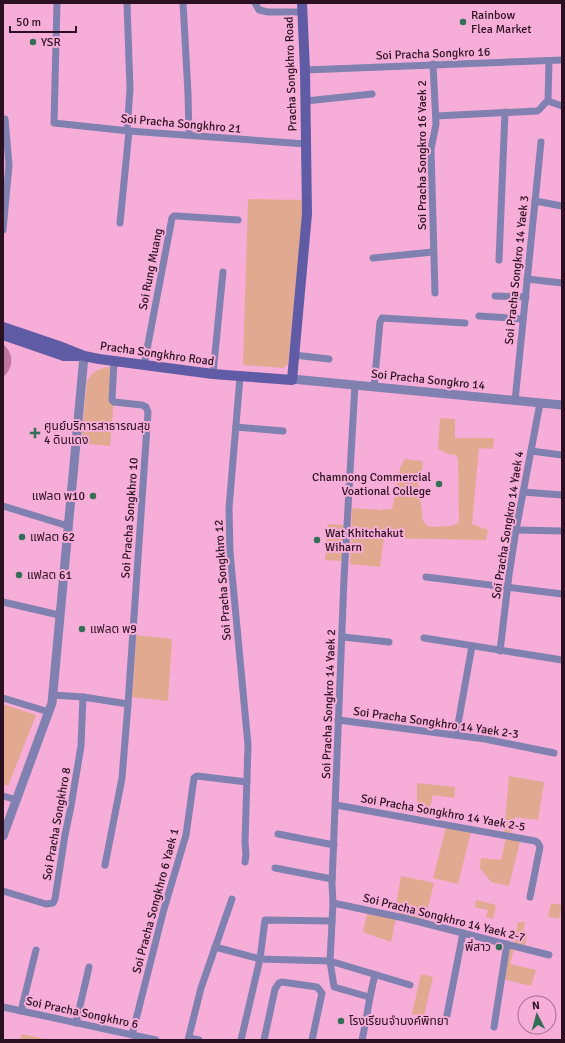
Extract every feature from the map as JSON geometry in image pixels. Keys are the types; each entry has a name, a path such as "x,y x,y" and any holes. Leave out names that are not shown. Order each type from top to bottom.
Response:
{"main road":[{"name":"Pracha Songkhro Road","path":"84,356 144,366 213,374 292,380 307,214 306,101 302,7"},
{"path":"3,327 84,356"},
{"path":"3,335 64,356 84,356"}],"street":[{"name":"Soi Pracha Songkhro 21","path":"57,3 54,123 128,131 248,141 306,144"},
{"path":"120,223 130,89 128,3"},
{"path":"183,3 189,135"},
{"path":"255,3 259,10 268,12 302,7"},
{"name":"Soi Pracha Songkro 16","path":"305,70 562,60"},
{"path":"548,101 549,61"},
{"name":"Soi Pracha Songkro 16 Yaek 2","path":"433,64 436,124 430,149 435,293"},
{"path":"306,101 372,94"},
{"path":"548,101 562,106"},
{"path":"436,116 537,111 540,110 543,104 548,101"},
{"path":"499,260 506,112"},
{"path":"3,230 9,165 4,119"},
{"name":"Soi Pracha Songkro 14 Yaek 3","path":"515,401 541,142"},
{"path":"535,201 562,206"},
{"name":"Soi Rung Muang","path":"144,366 172,218 177,216 238,220"},
{"path":"373,258 433,252"},
{"path":"213,374 223,272"},
{"path":"527,279 562,283"},
{"path":"495,296 526,297"},
{"path":"479,316 523,319"},
{"path":"374,387 380,322 382,318 465,323"},
{"path":"294,355 329,359"},
{"name":"Pracha Songkhro Road","path":"3,836 49,712 53,695 59,615 84,356"},
{"name":"Soi Pracha Songkhro 10","path":"105,865 122,778 148,412 146,407 142,405 114,402 112,400 114,361"},
{"name":"Soi Pracha Songkhro 12","path":"240,377 229,508 230,552 248,745 245,862"},
{"name":"Soi Pracha Songkro 14","path":"292,379 562,405"},
{"name":"Soi Pracha Songkro 14 Yaek 2","path":"355,385 352,415 338,720 330,962 334,987 369,997"},
{"name":"Soi Pracha Songkro 14 Yaek 4","path":"500,651 507,588 516,530 540,403"},
{"path":"236,427 283,430"},
{"path":"531,451 562,455"},
{"path":"523,492 562,495"},
{"path":"3,506 68,526"},
{"path":"516,530 562,531"},
{"path":"426,577 562,594"},
{"path":"3,602 59,615"},
{"path":"343,637 389,642"},
{"path":"424,638 562,660"},
{"path":"456,735 472,646"},
{"path":"53,695 83,697 128,704"},
{"name":"Soi Pracha Songkhro 8","path":"3,891 46,904 53,903 55,899 81,746 83,697"},
{"path":"3,698 49,712"},
{"name":"Soi Pracha Songkhro 14 Yaek 2-3","path":"338,720 485,739 554,753"},
{"name":"Soi Pracha Songkhro 6 Yaek 1","path":"132,1035 164,909 186,835 194,778 197,776 247,782"},
{"path":"3,796 17,800"},
{"name":"Soi Pracha Songkhro 14 Yaek 2-5","path":"336,805 534,841 538,843 540,847 530,897"},
{"path":"278,834 334,845"},
{"path":"275,868 332,879"},
{"path":"199,1040 188,1039 201,988 232,899"},
{"name":"Soi Pracha Songkhro 14 Yaek 2-7","path":"333,903 463,933 549,955"},
{"path":"241,1040 260,959 265,920 332,921"},
{"path":"447,1014 463,933"},
{"path":"494,1027 507,944"},
{"path":"215,947 260,959 330,962 410,985"},
{"path":"21,1011 36,950"},
{"path":"76,1022 89,967"},
{"path":"362,1040 369,1006 369,997 375,975"},
{"path":"264,1040 275,989 277,985 282,982 317,987 322,993 312,1040"},
{"name":"Soi Pracha Songkhro 6","path":"3,1007 156,1040"}],"shaded area":[{"path":"248,199 304,200 288,364 283,368 243,365"},
{"path":"3,344 11,356 11,365 3,377"},
{"path":"110,367 114,400 110,446 81,443 87,381 97,371"},
{"path":"440,418 455,419 455,438 494,438 493,449 479,448 472,524 488,530 486,540 384,538 380,567 350,564 352,508 380,510 392,509 400,468 405,459 422,461 423,466 418,482 423,521 429,527 450,526 459,523 458,460 456,455 448,454 438,449"},
{"path":"328,524 346,525 342,561 325,560"},
{"path":"136,635 172,639 168,701 132,697"},
{"path":"3,704 36,715 8,786 3,784"},
{"path":"509,776 544,782 538,820 515,817 511,834 504,832"},
{"path":"417,783 455,787 454,798 433,795 428,816 417,814"},
{"path":"446,827 471,832 458,884 433,878"},
{"path":"506,839 520,841 509,886 491,882 480,868 481,858 501,860"},
{"path":"401,876 434,883 425,920 395,912"},
{"path":"476,900 496,905 493,919 486,917 488,910 475,907"},
{"path":"551,903 562,905 559,919 548,916"},
{"path":"367,914 396,919 391,942 363,932"},
{"path":"518,922 525,922 523,931 527,932 525,946 514,944"},
{"path":"508,947 514,949 510,964 536,970 531,986 503,979"},
{"path":"421,974 433,977 424,1016 412,1014"},
{"path":"22,1034 45,1039 45,1040 20,1040"}],"place":[{"name":"Rainbow Flea Market","path":"463,22"},
{"name":"YSR","path":"33,42"},
{"name":"ศูนย์บริการสาธารณสุข 4 ดินแดง","path":"35,433"},
{"name":"Chamnong Commercial Voational College","path":"439,484"},
{"name":"แฟลต พ10","path":"93,496"},
{"name":"แฟลต 62","path":"22,537"},
{"name":"Wat Khitchakut Wiharn","path":"317,540"},
{"name":"แฟลต 61","path":"19,575"},
{"name":"แฟลต พ9","path":"82,629"},
{"name":"พี่สาว","path":"499,947"},
{"name":"โรงเรียนจำนงค์พิทยา","path":"341,1021"}]}
